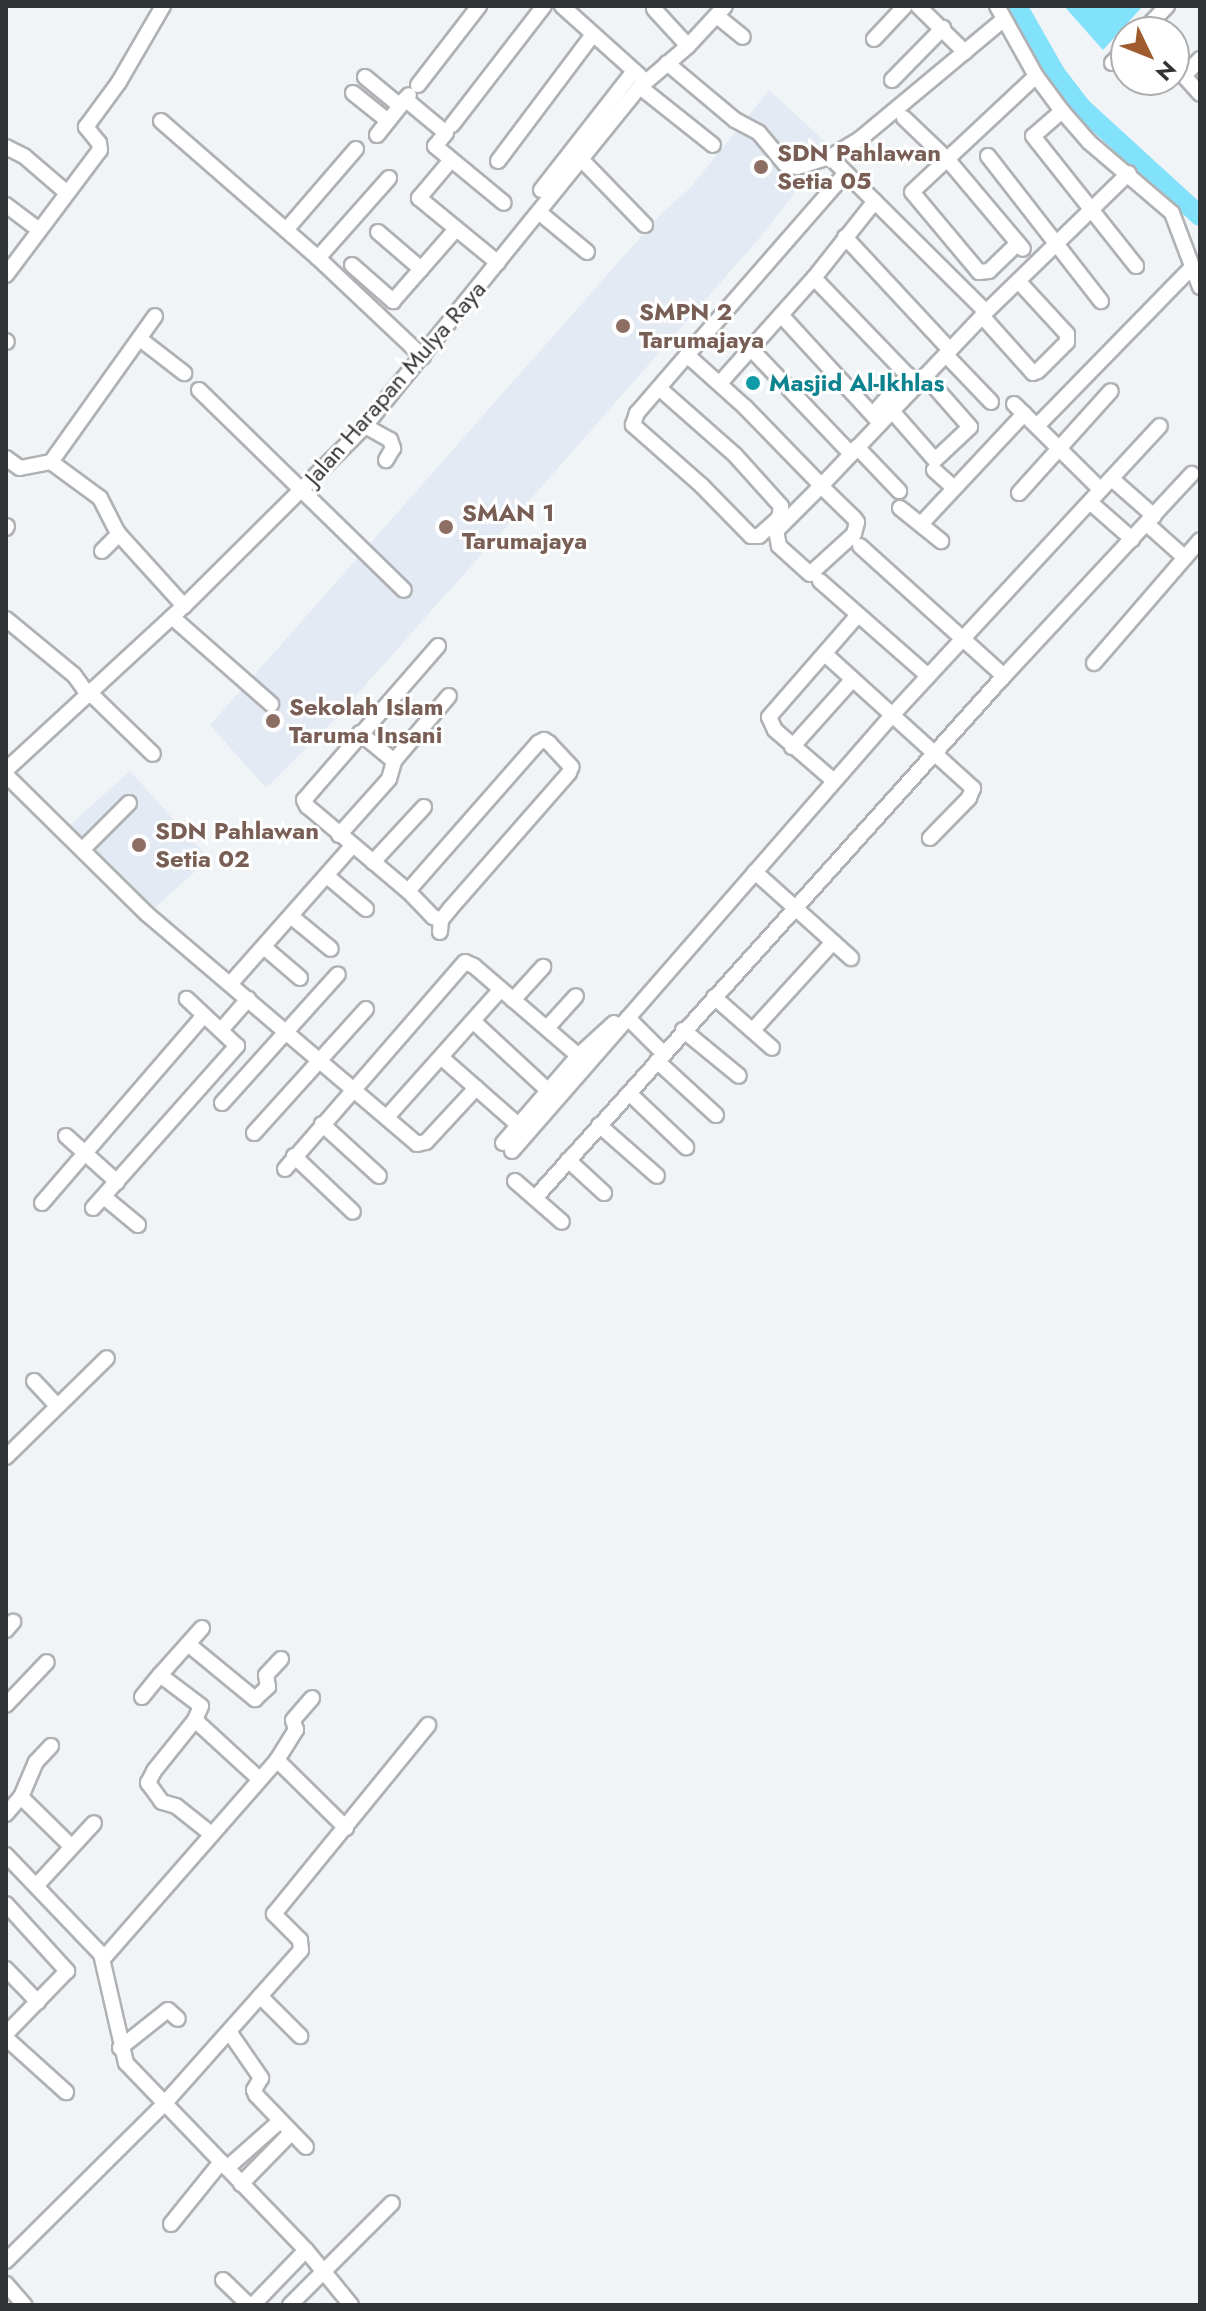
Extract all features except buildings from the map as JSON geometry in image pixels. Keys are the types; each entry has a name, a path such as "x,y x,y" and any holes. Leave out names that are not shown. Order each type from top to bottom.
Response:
{"street":[{"path":"6,275 101,146 86,127 119,82 163,6"},
{"path":"377,135 479,6"},
{"path":"452,125 544,6"},
{"path":"562,6 634,71 643,84 713,145"},
{"path":"874,39 905,6"},
{"path":"918,6 965,52"},
{"path":"654,9 688,46"},
{"path":"721,11 743,37"},
{"name":"Jalan Harapan Mulya Raya","path":"6,773 184,606 365,426 643,84 688,46 721,11"},
{"path":"667,63 735,120 759,133 785,164 797,167 830,157 904,105 965,52 1001,13 1036,76 1062,111 1089,142 1129,173 1172,213 1181,230 1191,268 1200,287"},
{"path":"892,80 943,28"},
{"path":"498,161 592,36"},
{"path":"1200,59 1184,79 1200,94"},
{"path":"541,190 634,71"},
{"path":"904,118 948,160 1020,246 989,271 979,272 912,194 913,189 948,160 1036,76"},
{"path":"365,77 409,95 446,133 435,146 504,203"},
{"path":"353,93 388,121"},
{"path":"1062,111 1033,136 1136,266"},
{"path":"161,121 318,258 423,357"},
{"path":"6,147 24,156 67,193"},
{"path":"286,230 356,149"},
{"path":"988,156 1101,301"},
{"path":"830,157 984,314 1033,373 1067,342 1067,334 1019,282"},
{"path":"581,159 645,225"},
{"path":"451,160 419,198 498,263"},
{"path":"687,355 720,383 818,482 858,526 821,567 810,574 779,546 774,536 818,482 877,418 948,353 1129,173"},
{"path":"659,388 735,455 781,506 779,518 759,536 751,536 701,485 633,425 637,413 845,174"},
{"path":"318,258 389,178"},
{"path":"720,383 814,278 875,201"},
{"path":"6,205 38,229"},
{"path":"540,213 587,252"},
{"path":"352,265 393,301 456,229"},
{"path":"378,232 421,269"},
{"path":"845,237 991,402"},
{"path":"1037,426 1191,268"},
{"path":"814,278 970,427 935,460 892,411"},
{"path":"781,315 877,418"},
{"path":"6,458 20,468 51,462 155,316"},
{"path":"140,339 184,373"},
{"path":"752,350 851,449 899,491"},
{"path":"877,418 892,411 917,379"},
{"path":"199,390 404,590"},
{"path":"1019,493 1111,391"},
{"path":"921,524 1019,409 1101,490"},
{"path":"365,426 390,440 393,448 386,460"},
{"path":"508,1147 583,1060 624,1022 894,713 1160,426"},
{"path":"51,462 100,498 119,534 184,606"},
{"path":"934,470 954,488"},
{"path":"535,1198 1004,676 1192,474"},
{"path":"1112,479 1184,557"},
{"path":"1091,503 1132,539"},
{"path":"900,508 941,541"},
{"path":"102,551 119,534"},
{"path":"1094,663 1200,540"},
{"path":"860,546 1004,676"},
{"path":"820,581 928,676"},
{"path":"834,781 792,747 771,726 769,717 858,615"},
{"path":"172,617 271,704"},
{"path":"6,619 74,675 90,695 153,754"},
{"path":"408,891 541,741 549,743 571,767 441,926 408,891 339,835 304,800 438,646"},
{"path":"825,654 894,713 973,788 969,798 930,838"},
{"path":"792,747 853,679"},
{"path":"339,835 389,779 394,761 449,696"},
{"path":"360,733 394,761"},
{"path":"6,773 139,906 352,1090 422,1145 476,1088"},
{"path":"83,849 129,803"},
{"path":"373,862 424,807"},
{"path":"231,983 352,846"},
{"path":"755,872 851,958"},
{"path":"327,876 366,909"},
{"path":"292,917 331,949"},
{"path":"753,1030 833,942"},
{"path":"265,948 300,978"},
{"path":"353,1212 290,1163 465,962 474,966 583,1060"},
{"path":"513,1000 543,967"},
{"path":"222,1103 338,974"},
{"path":"387,1117 501,989"},
{"path":"547,1028 576,996"},
{"path":"714,997 772,1048"},
{"path":"138,1225 98,1203 237,1046 187,999"},
{"path":"222,1029 248,999"},
{"path":"254,1133 366,1009"},
{"path":"42,1203 204,1015"},
{"path":"474,1022 553,1096"},
{"path":"624,1022 716,1115"},
{"path":"683,1030 739,1076"},
{"path":"442,1058 524,1130"},
{"path":"629,1093 686,1147"},
{"path":"322,1124 379,1176"},
{"path":"599,1125 657,1176"},
{"path":"66,1136 117,1182"},
{"path":"568,1160 604,1193"},
{"path":"515,1181 562,1222"},
{"path":"6,1457 107,1358"},
{"path":"34,1381 57,1406"},
{"path":"142,1697 202,1628"},
{"path":"188,1644 255,1699 268,1687 266,1675 281,1659"},
{"path":"6,1705 47,1662"},
{"path":"160,1675 201,1706 195,1720 148,1783 162,1802 176,1806 210,1833"},
{"path":"103,1959 258,1778 277,1760 296,1730 293,1720 312,1698"},
{"path":"195,1720 258,1778"},
{"path":"6,2261 164,2104 230,2033 302,1947 300,1940 274,1914 428,1725"},
{"path":"6,1814 21,1797 36,1762 51,1746"},
{"path":"277,1760 346,1828"},
{"path":"21,1797 72,1847"},
{"path":"37,1885 94,1823"},
{"path":"6,1855 103,1959 120,2048 126,2063 306,2250 351,2305"},
{"path":"6,1904 65,1968 63,1977 6,2034 66,2092"},
{"path":"6,1969 38,2002"},
{"path":"260,1996 300,2036"},
{"path":"120,2048 168,2010 178,2019"},
{"path":"230,2033 261,2078 254,2090 256,2095 306,2147"},
{"path":"171,2224 224,2165 279,2122"},
{"path":"241,2184 291,2133"},
{"path":"290,2305 392,2203"},
{"path":"223,2280 251,2305 306,2250"},
{"path":"6,2284 24,2305"},
{"path":"302,2293 313,2305"}],"shaded area":[{"path":"769,90 831,147 757,241 559,467 337,717 266,788 210,725 661,214 691,187"},
{"name":"SDN Pahlawan Setia 02","path":"130,771 209,859 144,917 65,829"}],"water":[{"path":"1064,6 1143,6 1134,16 1110,16 1110,42 1103,50"}],"waterway":[{"path":"1017,6 1055,73 1081,107 1200,216"}],"place":[{"name":"SDN Pahlawan Setia 05","path":"761,167"},
{"name":"SMPN 2 Tarumajaya","path":"623,326"},
{"name":"Masjid Al-Ikhlas","path":"753,383"},
{"name":"SMAN 1 Tarumajaya","path":"446,527"},
{"name":"Sekolah Islam Taruma Insani","path":"273,721"},
{"name":"SDN Pahlawan Setia 02","path":"139,845"}]}
